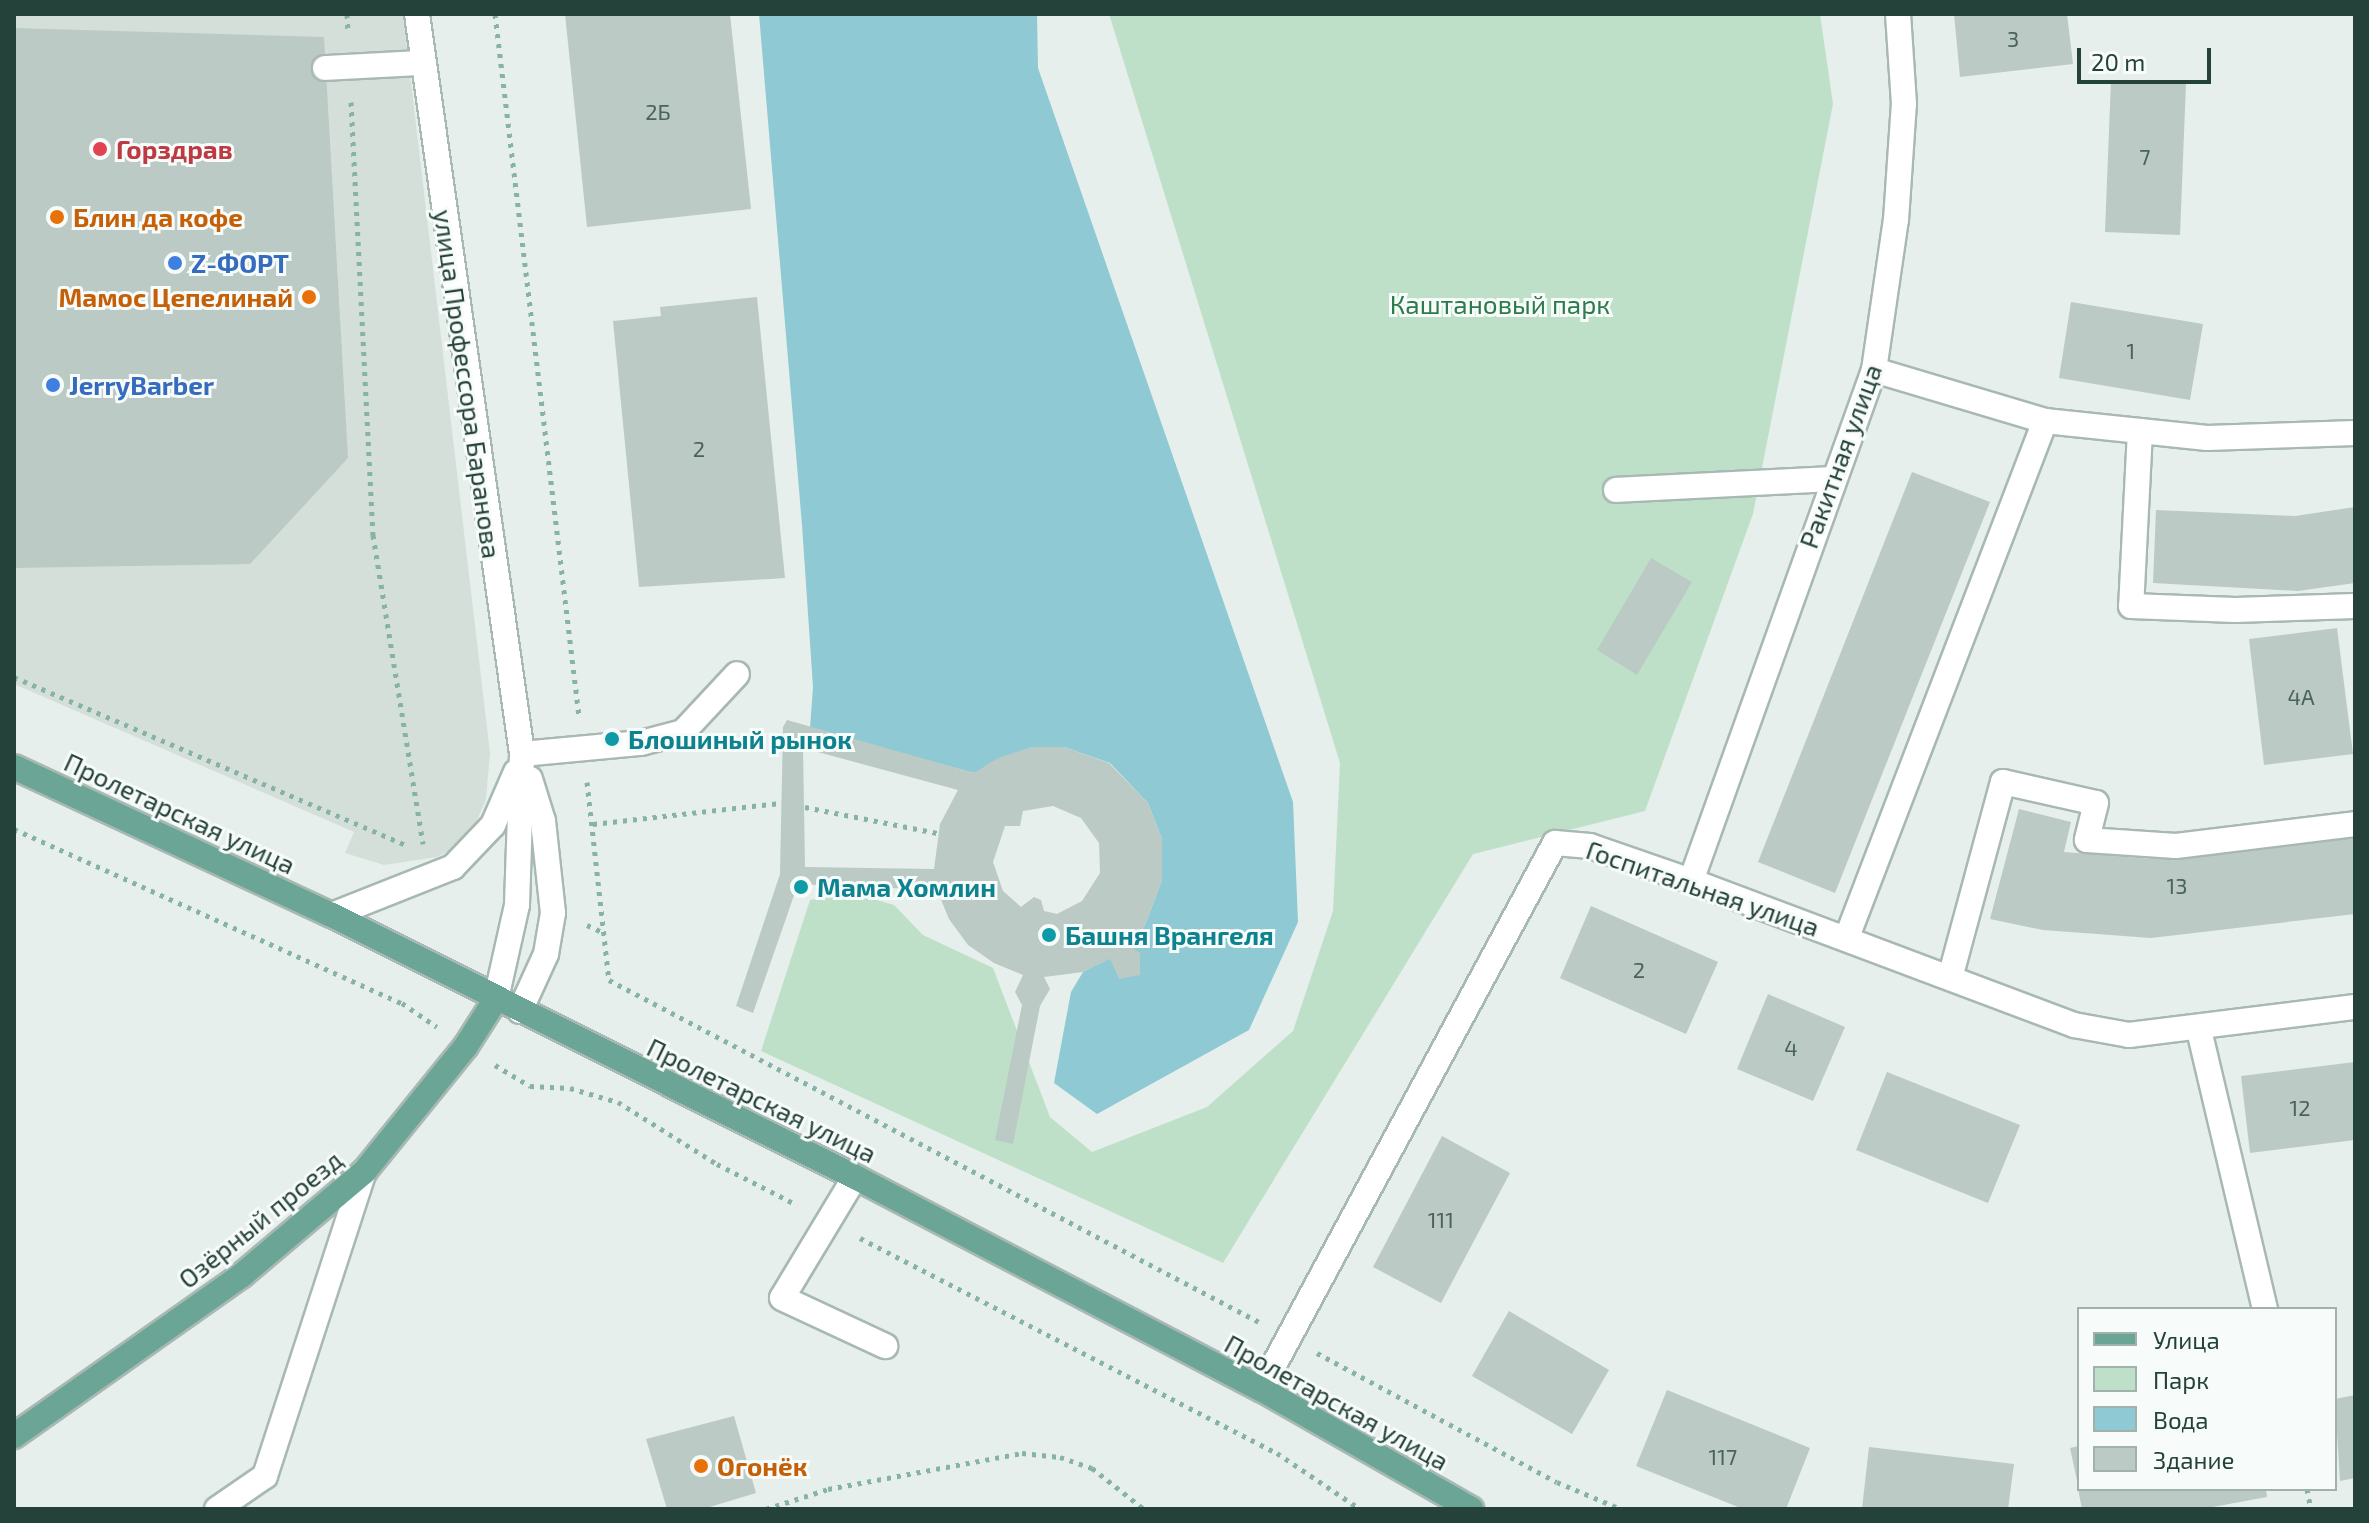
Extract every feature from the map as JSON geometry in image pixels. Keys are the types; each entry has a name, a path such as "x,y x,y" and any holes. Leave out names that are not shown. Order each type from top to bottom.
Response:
{"main road":[{"name":"Пролетарская улица","path":"14,767 332,915 855,1177 1261,1389 1471,1509"},
{"name":"Озёрный проезд","path":"14,1436 242,1275 364,1172 466,1046 496,999"},
{"path":"466,1046 520,1011"}],"street":[{"name":"улица Профессора Баранова","path":"417,14 522,754 543,821 553,913 541,969 520,1011"},
{"name":"Ракитная улица","path":"1691,881 1831,479 1874,370 1896,220 1904,104 1898,14"},
{"path":"337,67 422,63"},
{"path":"1874,370 2045,421 2207,438 2355,433"},
{"path":"1847,937 2045,421"},
{"path":"2140,431 2131,606 2235,610 2355,606"},
{"path":"1616,490 1831,479"},
{"path":"332,915 453,867 493,825 522,754 641,743 683,732 737,674"},
{"name":"улица Профессора Баранова","path":"496,999 517,905 522,754"},
{"path":"1950,978 2003,782 2096,803 2087,840 2176,846 2355,824"},
{"name":"Госпитальная улица","path":"1261,1389 1555,843 1590,846 1691,881 1847,937 2074,1025 2129,1035 2199,1030 2355,1007"},
{"path":"2199,1030 2265,1307"},
{"path":"217,1509 265,1476 364,1172"},
{"path":"855,1177 826,1220 782,1298 885,1346"}],"path":[{"path":"14,677 425,852 373,535 337,67 347,14"},
{"path":"495,14 609,980 1557,1482 1621,1509"},
{"path":"593,824 781,803"},
{"path":"805,807 938,833"},
{"path":"14,829 402,1003 530,1086 570,1088 618,1102 717,1164 1277,1453 1360,1509"},
{"path":"766,1509 856,1483 1022,1453 1060,1457 1092,1468 1144,1509"}],"shaded area":[{"path":"14,14 403,14 490,753 486,799 475,825 454,848 437,857 384,865 345,853 354,832 14,684"}],"green space":[{"name":"Каштановый парк","path":"1109,14 1820,14 1833,104 1753,514 1645,811 1473,854 1223,1263 761,1051 810,900 849,892 894,905 923,935 993,968 1050,1117 1092,1152 1207,1107 1293,1031 1333,911 1340,763"}],"water":[{"path":"759,14 1037,14 1038,68 1293,802 1298,922 1249,1030 1097,1114 1054,1083 1071,992 1083,972 1130,946 1145,925 1162,880 1162,839 1148,803 1110,763 1064,747 1032,747 974,773 810,728 813,687 802,525"}],"building":[{"path":"565,14 730,14 751,209 587,227"},
{"path":"1954,14 2067,14 2073,64 1960,77"},
{"name":"Z-ФОРТ","path":"14,28 324,37 348,458 250,564 14,568"},
{"path":"2111,80 2186,83 2180,235 2105,232"},
{"path":"757,297 785,578 639,587 613,321 661,316 660,307"},
{"path":"2071,302 2203,324 2190,400 2059,378"},
{"path":"1912,472 1990,502 1835,893 1758,862"},
{"path":"2355,507 2355,583 2298,591 2153,583 2156,510 2295,516"},
{"path":"1651,558 1692,582 1637,675 1597,650"},
{"path":"2337,628 2353,754 2264,765 2249,639"},
{"name":"Башня Врангеля","path":"787,720 974,773 998,758 1032,747 1064,747 1109,763 1148,803 1162,839 1162,880 1145,925 1130,946 1140,953 1140,975 1119,979 1110,959 1083,972 1044,977 1050,989 1040,1006 1013,1144 995,1140 1022,1005 1015,992 1023,975 994,963 968,945 949,919 937,890 798,884 753,1013 736,1006 780,874 783,727","holes":["803,748 958,790 940,824 934,869 805,867","1053,806 1081,818 1099,843 1100,873 1082,901 1057,914 1044,911 1041,900 1034,897 1021,907 1003,891 993,862 1005,826 1020,826 1023,811"]},
{"path":"2019,809 2071,822 2064,852 2153,859 2355,838 2355,914 2151,938 2043,930 1990,919"},
{"path":"1591,906 1718,962 1686,1034 1560,978"},
{"path":"1768,994 1845,1027 1813,1101 1737,1069"},
{"path":"2355,1062 2355,1140 2250,1153 2241,1076"},
{"path":"1887,1072 2020,1125 1988,1203 1856,1150"},
{"path":"1442,1136 1510,1173 1441,1303 1373,1267"},
{"path":"1509,1311 1609,1370 1572,1434 1472,1376"},
{"path":"1667,1390 1810,1448 1786,1509 1743,1509 1636,1466"},
{"path":"2355,1395 2355,1478 2340,1481 2337,1432 2337,1399"},
{"name":"Огонёк","path":"734,1416 756,1493 703,1509 667,1509 646,1439"},
{"path":"2077,1446 2077,1480 2070,1448"},
{"path":"1869,1447 2014,1464 2008,1509 1862,1509"},
{"path":"2078,1491 2266,1491 2267,1497 2202,1509 2082,1509"}],"place":[{"name":"Горздрав","path":"100,149"},
{"name":"Блин да кофе","path":"57,217"},
{"name":"Z-ФОРТ","path":"175,263"},
{"name":"Мамос Цепелинай","path":"309,297"},
{"name":"JerryBarber","path":"53,385"},
{"name":"Блошиный рынок","path":"612,739"},
{"name":"Мама Хомлин","path":"801,887"},
{"name":"Башня Врангеля","path":"1049,935"},
{"name":"Огонёк","path":"701,1466"}]}
